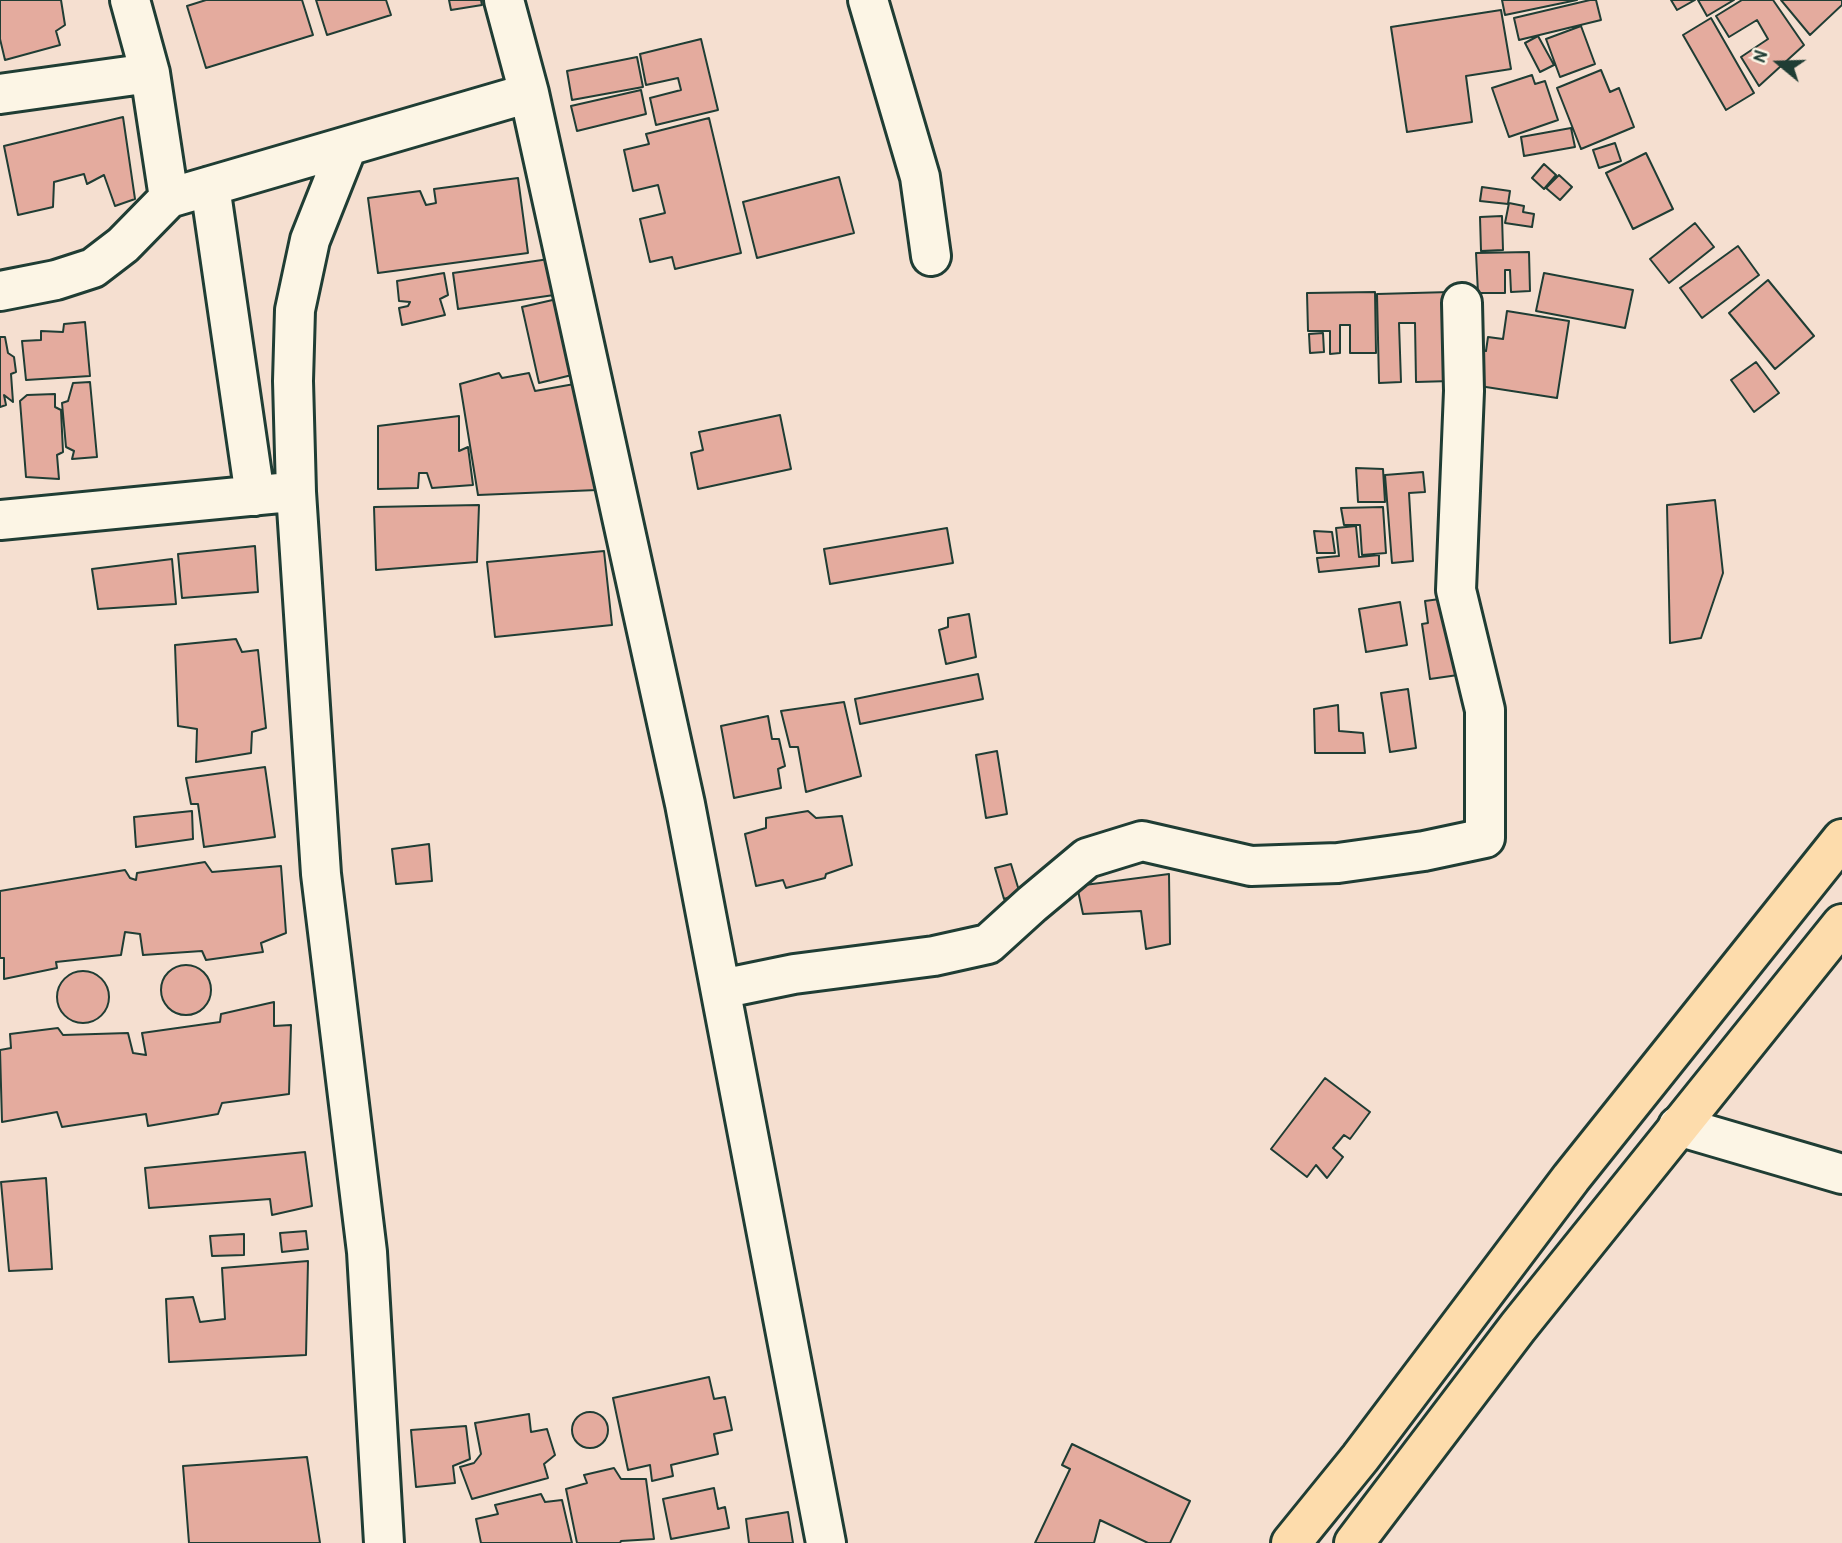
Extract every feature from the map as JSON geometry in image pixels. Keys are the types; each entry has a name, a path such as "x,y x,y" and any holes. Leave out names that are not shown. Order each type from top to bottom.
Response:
{"highway":[{"path":"1292,1543 1360,1458 1571,1178 1841,840"},
{"path":"1354,1543 1526,1316 1842,924"}],"street":[{"path":"130,0 150,73 169,198"},
{"path":"504,0 528,93 682,791 826,1543"},
{"path":"868,0 920,177 931,256"},
{"path":"0,94 150,73"},
{"path":"9,279 56,280 93,268 123,245 169,198 528,93"},
{"path":"347,147 310,240 295,310 293,381 296,492 321,874 368,1252 384,1543"},
{"path":"211,186 256,496"},
{"path":"721,989 794,974 934,956 988,944 1087,858 1142,841 1251,866 1338,863 1424,851 1485,838 1485,710 1456,590 1464,391 1462,303"},
{"path":"0,520 296,492"},
{"path":"1678,1126 1842,1174"}],"building":[{"path":"0,0 61,0 65,25 56,31 60,45 5,60 0,39"},
{"path":"206,0 302,0 313,35 206,68 187,6"},
{"path":"316,0 386,0 391,15 327,35"},
{"path":"449,0 481,0 482,5 451,10"},
{"path":"1502,0 1577,0 1505,15"},
{"path":"1596,0 1601,20 1519,40 1514,18"},
{"path":"1671,0 1695,0 1677,10"},
{"path":"1698,0 1734,0 1707,16"},
{"path":"1742,0 1773,0 1804,45 1759,86 1741,57 1768,39 1757,20 1729,37 1716,16"},
{"path":"1781,0 1842,0 1842,5 1810,35"},
{"path":"1501,10 1511,69 1466,76 1472,122 1407,132 1391,27"},
{"path":"1711,18 1754,93 1726,110 1683,35"},
{"path":"1581,26 1595,64 1560,77 1546,39"},
{"path":"1538,36 1554,65 1540,72 1525,43"},
{"path":"701,39 718,110 656,125 650,98 681,90 678,78 646,85 640,54"},
{"path":"637,57 643,87 572,100 567,71"},
{"path":"1601,70 1610,92 1619,88 1634,127 1581,149 1557,88"},
{"path":"1532,75 1535,84 1545,81 1558,120 1509,137 1492,88"},
{"path":"641,90 646,114 577,131 571,106"},
{"path":"123,117 135,199 115,206 104,175 87,184 84,174 54,182 53,207 18,215 4,146"},
{"path":"709,118 741,253 675,269 672,257 650,262 640,219 665,213 658,185 633,191 624,150 649,144 646,134"},
{"path":"1571,128 1575,147 1524,156 1521,137"},
{"path":"1615,143 1621,161 1599,168 1593,150"},
{"path":"1646,153 1673,209 1633,229 1606,173"},
{"path":"1544,164 1556,175 1544,189 1532,178"},
{"path":"1559,175 1572,187 1560,200 1546,188"},
{"path":"839,177 854,233 757,258 743,202"},
{"path":"518,178 528,253 378,273 368,198 420,191 426,205 436,203 434,189"},
{"path":"1482,187 1510,191 1508,204 1480,201"},
{"path":"1509,203 1524,206 1523,212 1534,214 1532,227 1505,223"},
{"path":"1502,216 1503,250 1481,251 1480,217"},
{"path":"1695,223 1714,247 1669,283 1650,259"},
{"path":"1738,246 1759,275 1702,318 1680,288"},
{"path":"1529,252 1530,291 1511,292 1510,270 1505,270 1505,293 1478,293 1476,253"},
{"path":"549,259 554,295 458,309 453,273"},
{"path":"444,273 448,295 440,299 445,315 402,325 399,308 408,306 410,302 399,301 397,281"},
{"path":"1544,273 1633,290 1625,328 1536,311"},
{"path":"1768,280 1814,336 1775,369 1729,313"},
{"path":"1375,292 1376,353 1350,353 1350,325 1340,325 1340,353 1330,354 1330,331 1308,331 1307,293"},
{"path":"1450,292 1451,381 1416,382 1415,323 1399,323 1401,382 1379,383 1377,294"},
{"path":"557,299 576,374 539,383 522,307"},
{"path":"1507,311 1569,321 1557,398 1473,385 1478,350 1486,351 1488,337 1503,339"},
{"path":"85,322 90,376 26,380 22,341 41,340 41,331 63,332 64,324"},
{"path":"1323,333 1324,352 1310,353 1309,334"},
{"path":"0,337 5,337 8,353 14,357 16,372 11,374 13,402 4,395 6,405 0,407"},
{"path":"1756,362 1779,393 1754,412 1731,380"},
{"path":"499,373 502,378 529,373 535,391 580,383 597,490 478,495 460,384"},
{"path":"90,382 97,457 72,459 74,451 66,447 62,403 68,401 73,383"},
{"path":"55,394 55,407 61,410 63,452 57,455 59,479 26,477 20,401 27,395"},
{"path":"780,415 791,469 698,489 691,453 703,450 699,432"},
{"path":"459,416 459,451 468,447 473,485 432,488 427,473 419,473 418,488 378,489 378,426"},
{"path":"1356,468 1383,469 1385,502 1358,502"},
{"path":"1423,472 1425,492 1409,493 1413,561 1392,563 1385,475"},
{"path":"1715,500 1723,573 1701,638 1670,643 1667,505"},
{"path":"479,505 477,562 376,570 374,507"},
{"path":"1383,507 1386,553 1362,555 1360,525 1344,525 1341,508"},
{"path":"1356,526 1359,557 1379,555 1379,566 1319,572 1317,558 1339,556 1336,528"},
{"path":"947,528 953,563 830,584 824,549"},
{"path":"1314,531 1332,532 1335,553 1317,553"},
{"path":"255,546 258,592 182,598 178,554"},
{"path":"604,551 612,625 495,637 487,562"},
{"path":"172,559 176,604 98,609 92,569"},
{"path":"1447,598 1458,675 1430,679 1422,624 1428,623 1425,601"},
{"path":"1400,602 1407,645 1366,652 1359,609"},
{"path":"969,614 976,657 946,664 939,630 948,627 948,618"},
{"path":"236,639 242,652 258,650 266,728 252,732 251,753 196,762 197,729 178,726 175,645"},
{"path":"978,674 983,699 860,724 855,699"},
{"path":"1408,689 1416,748 1390,752 1381,693"},
{"path":"844,702 861,776 806,792 798,747 790,747 781,711"},
{"path":"1338,705 1339,731 1363,733 1365,753 1315,753 1314,709"},
{"path":"768,716 772,739 779,739 785,766 778,769 781,788 734,798 721,726"},
{"path":"997,751 1007,814 986,818 976,755"},
{"path":"265,767 275,837 204,847 198,804 191,804 186,778"},
{"path":"192,811 193,839 136,847 134,817"},
{"path":"808,811 816,818 842,816 852,865 826,874 825,878 786,888 783,880 756,886 745,834 766,828 766,818"},
{"path":"429,844 432,881 396,884 392,849"},
{"path":"205,862 212,872 281,866 286,933 261,943 263,952 206,960 202,951 143,955 140,934 125,932 121,955 56,962 57,968 4,979 4,958 0,958 0,891 125,870 130,878 136,880 137,873"},
{"path":"1011,864 1020,894 1004,899 995,868"},
{"path":"1169,874 1170,944 1146,949 1141,911 1083,914 1077,886"},
{"path":"186,965 204,972 211,990 204,1008 186,1015 168,1008 161,990 168,972"},
{"path":"83,971 93,973 101,979 107,987 107,1007 101,1015 93,1021 83,1023 73,1021 65,1015 59,1007 57,997 59,987 65,979 73,973"},
{"path":"274,1002 274,1026 291,1025 289,1094 222,1103 218,1114 148,1126 146,1114 62,1127 57,1112 2,1122 0,1050 11,1048 10,1034 58,1028 63,1035 128,1033 133,1053 146,1055 142,1033 220,1022 221,1014"},
{"path":"1325,1078 1370,1112 1350,1139 1344,1135 1333,1148 1343,1157 1327,1178 1316,1165 1307,1177 1271,1149"},
{"path":"305,1152 312,1206 272,1215 270,1199 149,1208 145,1168"},
{"path":"46,1178 52,1269 9,1271 1,1182"},
{"path":"306,1231 308,1249 282,1252 280,1233"},
{"path":"244,1234 244,1255 212,1256 210,1236"},
{"path":"308,1261 306,1355 169,1362 166,1299 193,1297 200,1322 225,1319 222,1268"},
{"path":"709,1377 714,1399 725,1397 732,1430 714,1434 718,1454 671,1465 673,1476 652,1481 650,1465 628,1470 613,1398"},
{"path":"590,1412 603,1417 608,1430 603,1443 590,1448 577,1443 572,1430 577,1417"},
{"path":"529,1414 531,1432 547,1429 555,1455 544,1464 548,1478 472,1499 460,1467 474,1463 481,1454 475,1423"},
{"path":"466,1426 470,1459 453,1466 455,1483 416,1487 411,1430"},
{"path":"1072,1444 1190,1501 1170,1543 1148,1543 1100,1520 1094,1543 1035,1543 1070,1469 1062,1465"},
{"path":"307,1457 320,1543 189,1543 183,1466"},
{"path":"614,1468 621,1479 646,1479 654,1539 620,1543 577,1543 566,1489 587,1483 584,1475"},
{"path":"714,1488 718,1509 725,1507 729,1528 671,1539 663,1499"},
{"path":"541,1494 545,1502 562,1500 572,1543 481,1543 476,1519 498,1514 495,1505"},
{"path":"788,1512 793,1543 749,1543 746,1519"}]}
